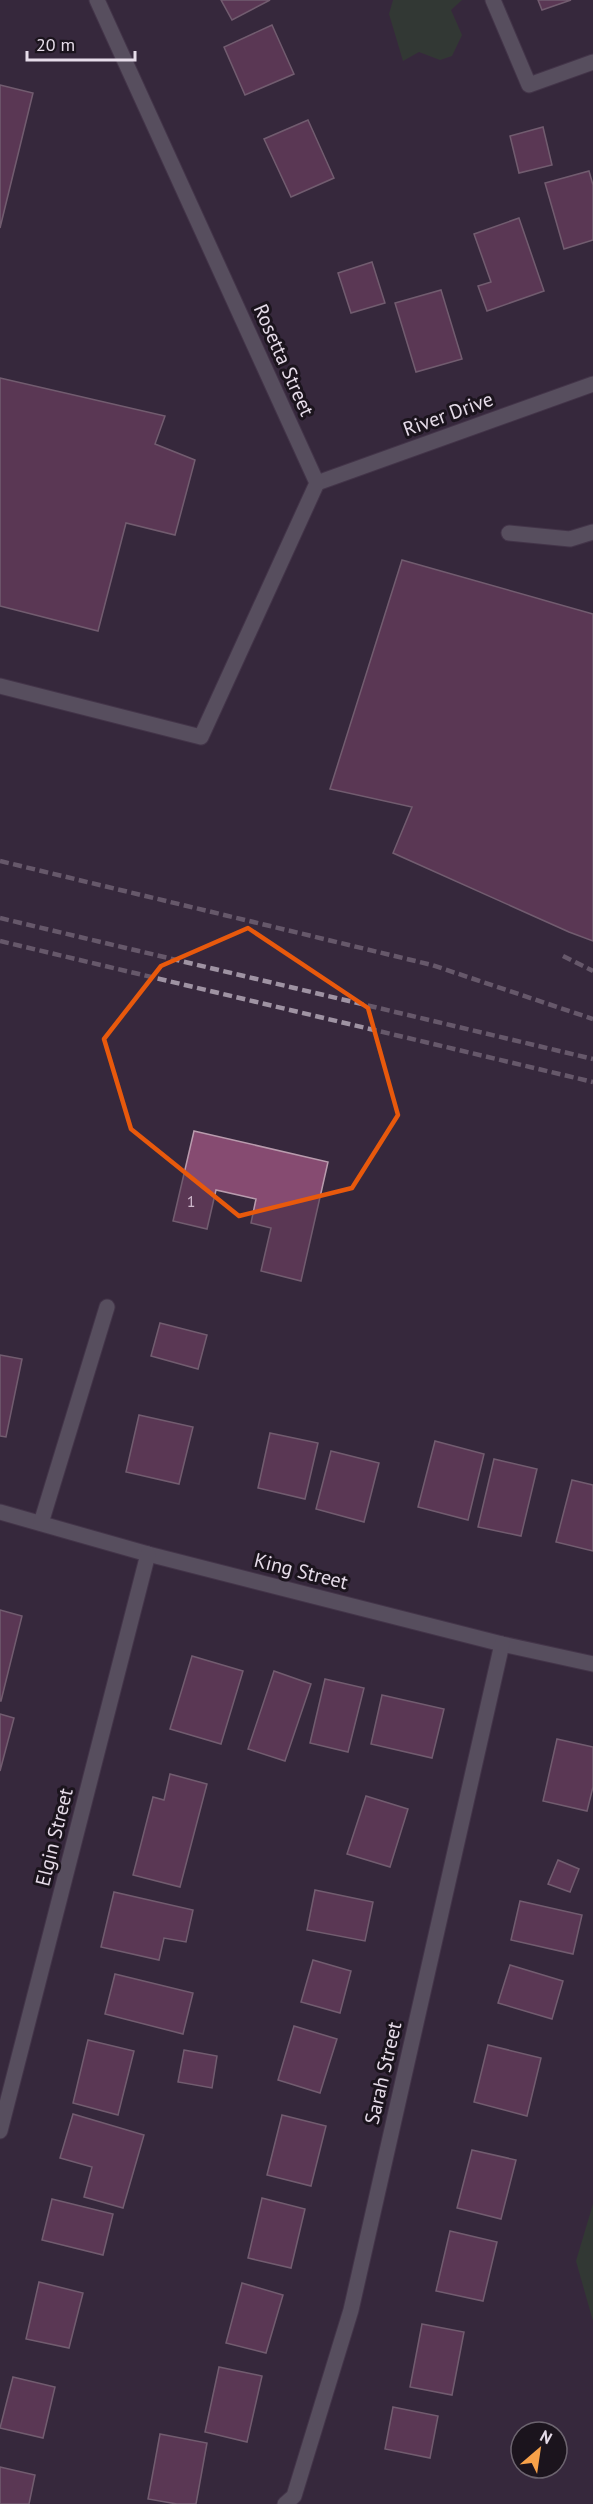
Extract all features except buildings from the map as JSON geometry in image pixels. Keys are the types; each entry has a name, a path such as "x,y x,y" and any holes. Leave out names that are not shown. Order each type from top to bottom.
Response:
{"street":[{"name":"Rosetta Street","path":"97,0 316,483"},
{"path":"493,0 529,86 593,62"},
{"name":"River Drive","path":"316,483 593,384"},
{"path":"0,686 201,737 316,483"},
{"path":"509,533 570,539 593,532"},
{"path":"41,1523 107,1307"},
{"name":"King Street","path":"0,1512 148,1554 502,1644 593,1664"},
{"name":"Elgin Street","path":"0,2131 148,1554"},
{"name":"Sarah Street","path":"285,2504 294,2496 351,2310 502,1644"}],"highlighted area":[{"path":"248,928 368,1008 398,1115 352,1188 239,1216 131,1129 104,1039 161,966"}],"green space":[{"path":"393,0 462,0 451,10 462,35 452,56 440,60 419,52 403,61 389,14"},
{"path":"593,2204 593,2321 576,2261"}],"railway":[{"path":"0,861 432,965 593,1019"},
{"path":"0,918 593,1059"},
{"path":"0,941 593,1082"},
{"path":"563,956 593,971"}]}
